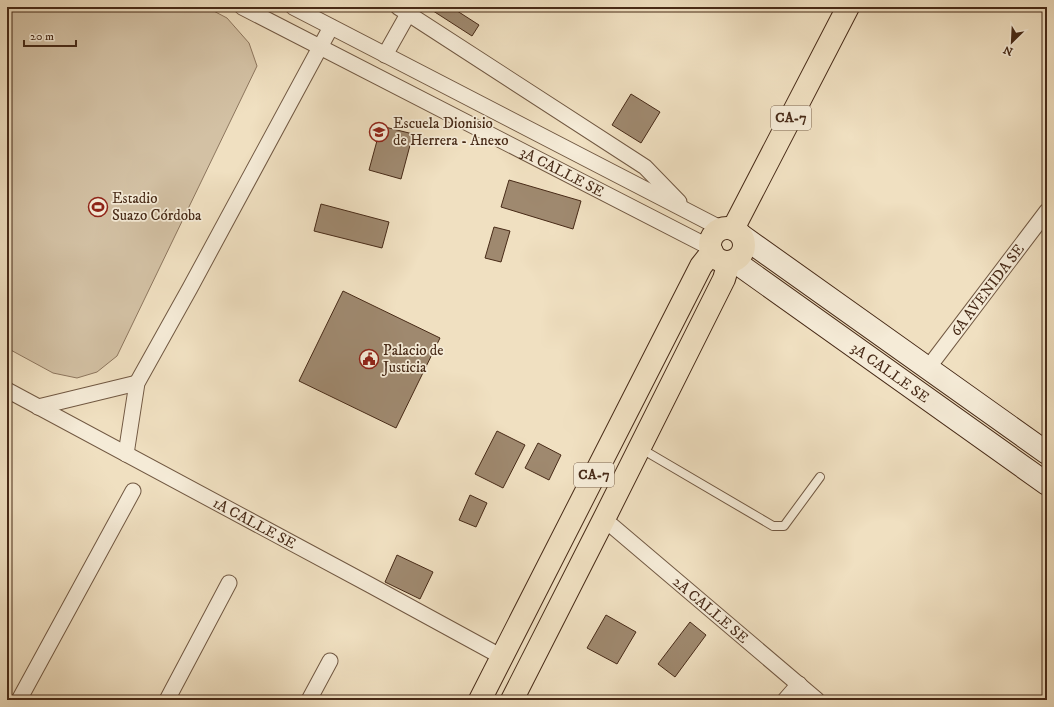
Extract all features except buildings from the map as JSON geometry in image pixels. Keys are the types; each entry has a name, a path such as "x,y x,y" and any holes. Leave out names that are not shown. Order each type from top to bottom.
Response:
{"main road":[{"name":"CA-7","path":"733,231 848,7"},
{"name":"CA-7","path":"480,700 701,266 721,256 740,256 744,244 733,231 718,231 714,234 710,243 721,256 724,279 512,700"}],"street":[{"name":"3A CALLE SE","path":"242,7 721,256 1047,484"},
{"name":"3A CALLE SE","path":"293,7 690,212 733,231 1047,453"},
{"name":"3A CALLE SE","path":"406,9 645,168 690,212"},
{"path":"385,55 406,9"},
{"path":"126,454 137,383 331,27"},
{"name":"6A AVENIDA SE","path":"928,368 1046,215"},
{"path":"38,407 137,383"},
{"name":"1A CALLE SE","path":"7,390 502,657"},
{"path":"19,700 133,491"},
{"name":"2A CALLE SE","path":"604,519 818,700"},
{"path":"167,700 229,583"},
{"path":"309,700 330,661"},
{"path":"785,700 799,684"}],"lane":[{"path":"640,448 773,526 784,526 820,478"}],"shaded area":[{"name":"Estadio Suazo Córdoba","path":"7,7 206,7 227,18 249,43 257,66 117,356 97,372 77,378 53,373 7,348"}],"place":[{"name":"Escuela Dionisio de Herrera - Anexo","path":"379,132"},
{"name":"Estadio Suazo Córdoba","path":"98,207"},
{"name":"Palacio de Justicia","path":"369,359"}]}
